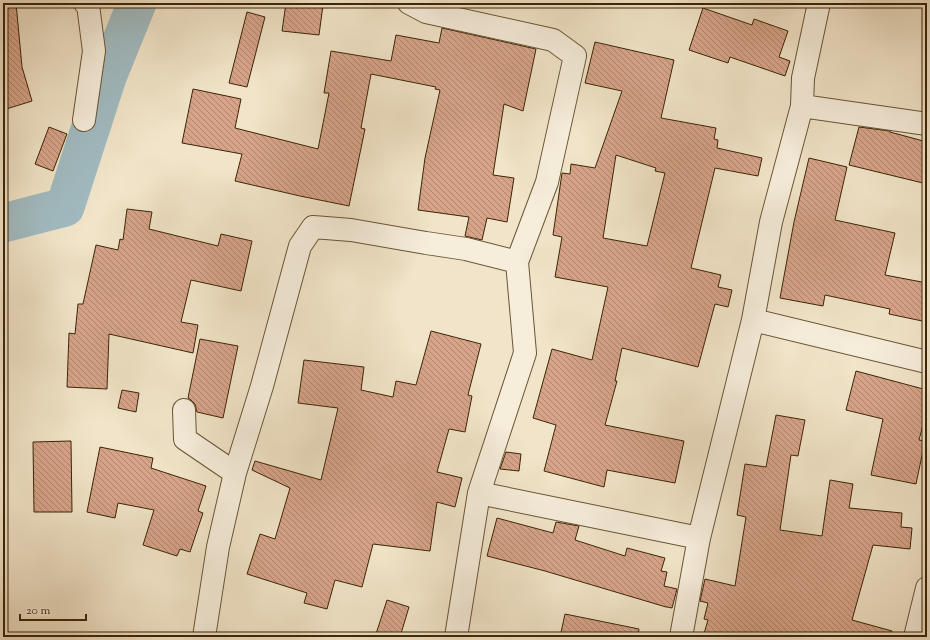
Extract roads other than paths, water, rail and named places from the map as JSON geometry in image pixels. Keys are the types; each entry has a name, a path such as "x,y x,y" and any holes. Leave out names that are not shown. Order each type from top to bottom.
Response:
{"street":[{"path":"84,120 94,51 88,5 85,3"},
{"path":"409,3 426,12 553,40 575,56 547,182 517,262 525,353 479,492 456,637"},
{"path":"681,637 699,538 753,320 771,222 802,106 803,78 819,3"},
{"path":"802,106 927,124"},
{"path":"204,637 218,547 235,473 262,386 300,246 313,227 351,230 466,249 517,262"},
{"path":"753,320 927,362"},
{"path":"184,410 185,438 235,473"},
{"path":"479,492 699,538"},
{"path":"915,637 927,588"}],"waterway":[{"path":"3,223 65,207 107,77 137,3"}]}
